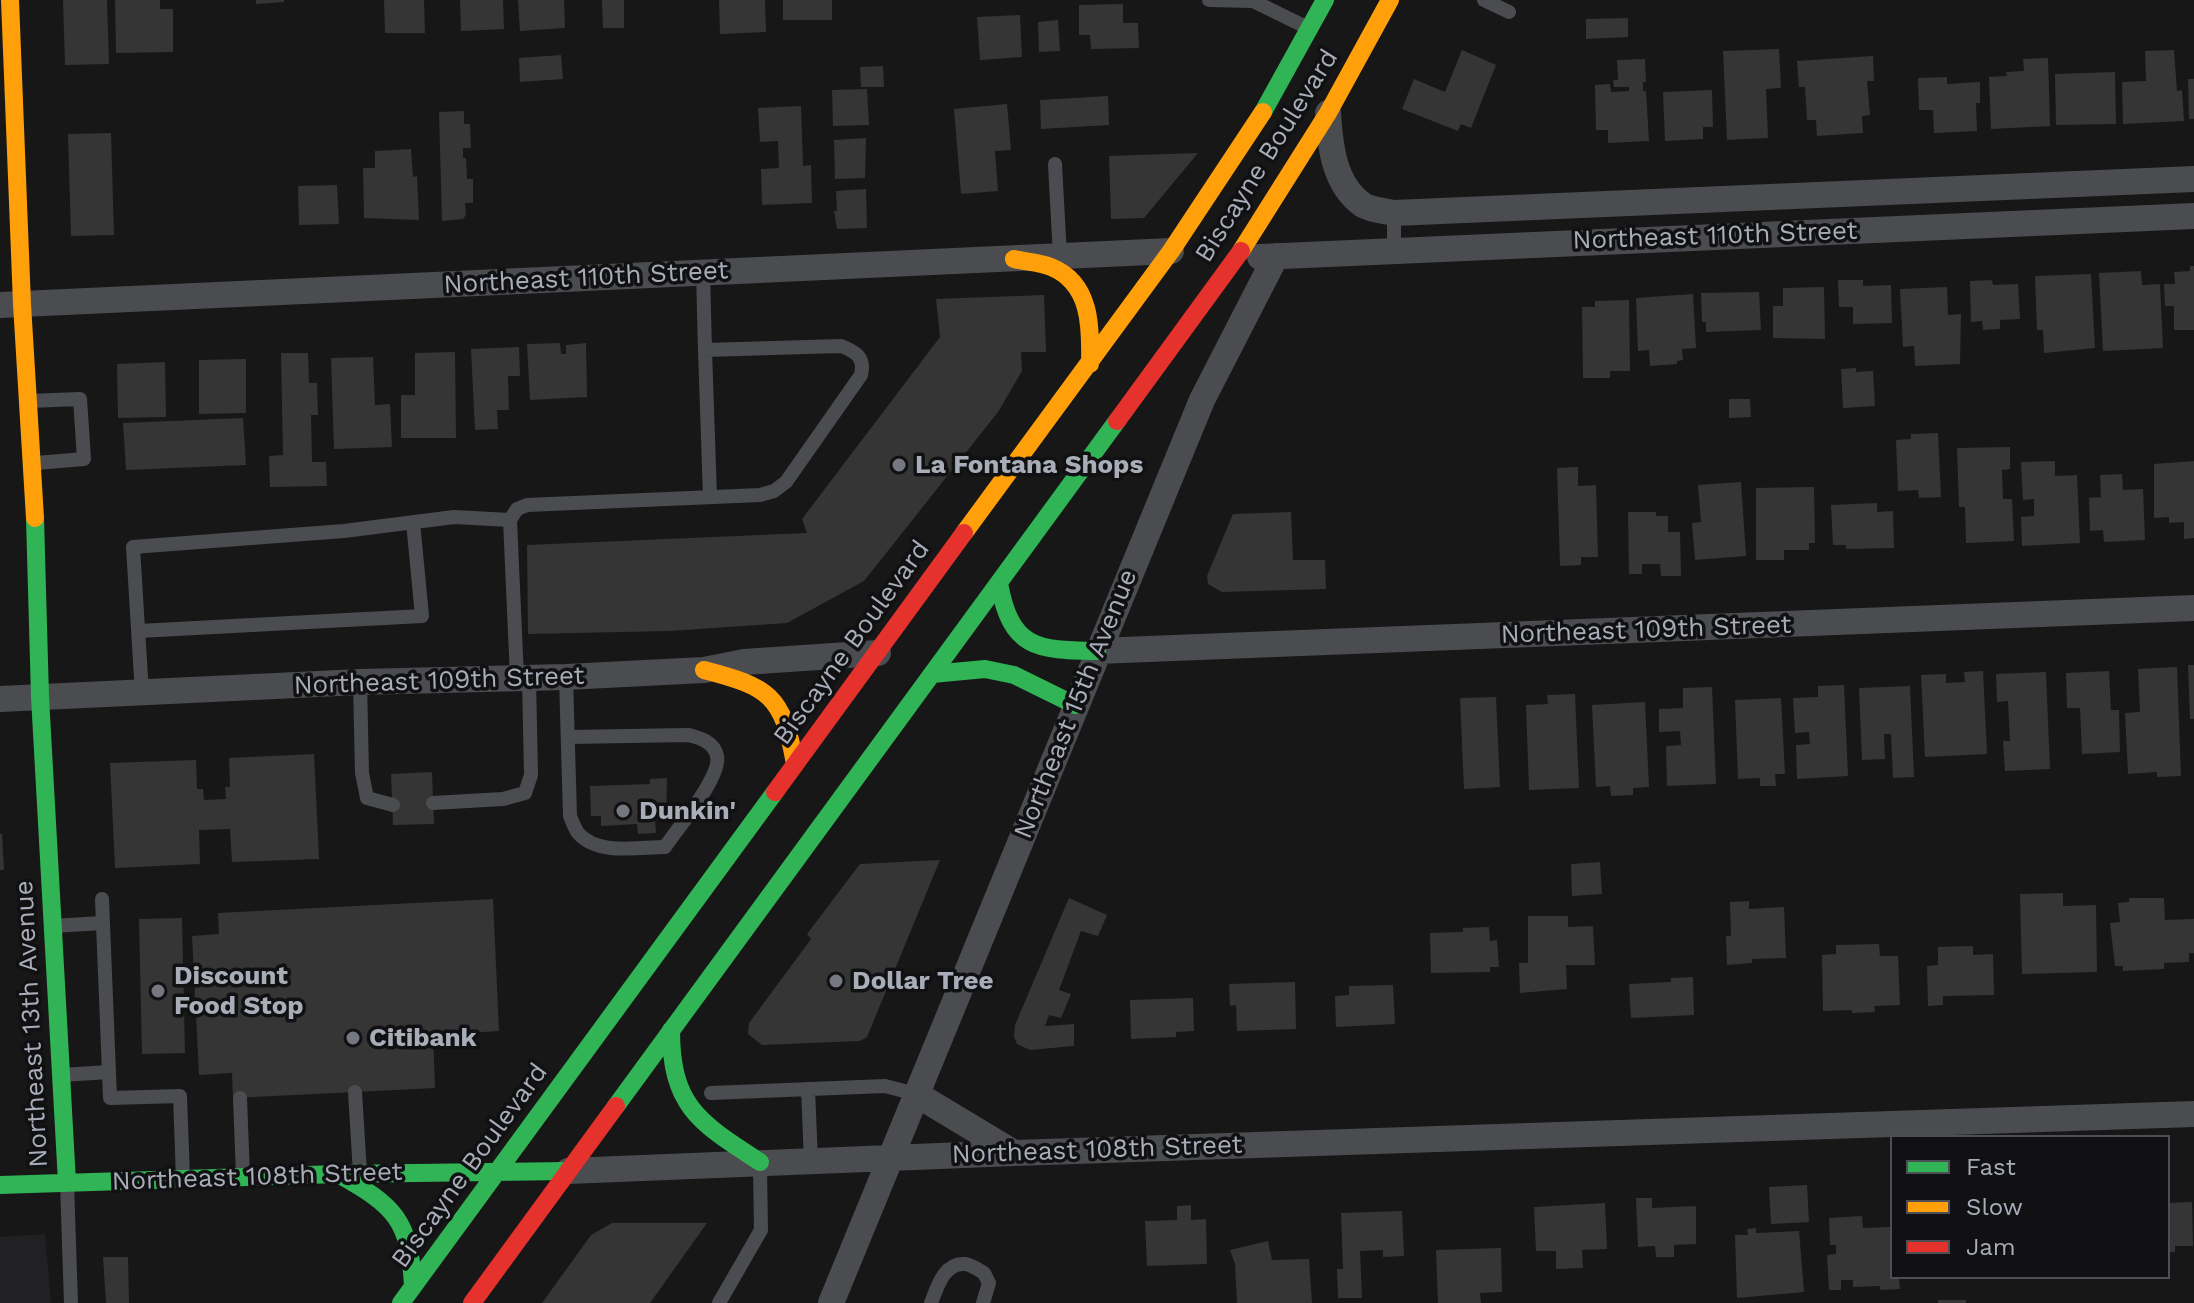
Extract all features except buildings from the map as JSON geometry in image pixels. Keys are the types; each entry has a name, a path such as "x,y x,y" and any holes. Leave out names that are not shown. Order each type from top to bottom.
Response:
{"main road":[{"name":"Northeast 13th Avenue","path":"10,0 11,304 29,401 33,463 40,697 67,1182"},
{"name":"Biscayne Boulevard","path":"401,1303 1171,251 1254,126 1325,0"},
{"name":"Biscayne Boulevard","path":"472,1303 1237,258 1328,113 1390,0"},
{"path":"1014,259 1053,267 1076,286 1088,305 1090,364"},
{"path":"999,583 1001,605 1008,623 1038,648 1097,651"},
{"path":"932,674 985,669 1014,675 1075,705"},
{"path":"704,670 743,680 781,707 791,737 795,764"},
{"path":"671,1030 673,1072 683,1100 703,1124 760,1162"},
{"name":"Northeast 108th Street","path":"0,1185 360,1173 568,1171"},
{"path":"338,1174 370,1191 393,1209 406,1231 412,1257 413,1287"}],"street":[{"name":"Northeast 110th Street","path":"1328,113 1335,165 1347,190 1365,207 1394,213 2194,179"},
{"name":"Northeast 110th Street","path":"1237,258 2194,216"},
{"name":"Northeast 110th Street","path":"11,304 1171,251"},
{"name":"Northeast 15th Avenue","path":"831,1303 1202,400 1276,256"},
{"name":"Northeast 109th Street","path":"1097,651 2194,608"},
{"name":"Northeast 109th Street","path":"0,699 704,670 744,662 878,653"},
{"path":"916,1094 1014,1153"},
{"name":"Northeast 108th Street","path":"568,1171 890,1157 2194,1114"}],"lane":[{"path":"1209,0 1253,1 1310,29"},
{"path":"1484,0 1509,12"},
{"path":"1055,164 1060,257"},
{"path":"1394,213 1394,250"},
{"path":"703,273 710,497"},
{"path":"433,803 503,799 525,793 531,775 510,520 517,509 527,505 760,495 774,491 786,482 861,375 864,365 860,356 841,346 705,350"},
{"path":"29,401 80,399 84,459 33,463"},
{"path":"142,694 133,547 344,531 454,517 510,520"},
{"path":"139,631 422,616 413,522"},
{"path":"566,677 570,816 578,833 592,843 610,849 665,847 715,773 717,756 707,741 689,735 568,737"},
{"path":"360,682 362,773 367,798 393,805"},
{"path":"102,899 110,1098 180,1096 183,1180"},
{"path":"52,926 102,923"},
{"path":"62,1075 109,1072"},
{"path":"711,1093 885,1086 916,1094"},
{"path":"808,1089 811,1161"},
{"path":"355,1092 360,1173"},
{"path":"240,1098 243,1178"},
{"path":"719,1303 761,1230 760,1162"},
{"path":"67,1182 71,1303"},
{"path":"931,1303 942,1275 952,1267 965,1264 984,1273 989,1283 983,1303"}],"shaded area":[{"path":"45,1234 51,1303 0,1303 0,1237"}],"traffic: fast":[{"path":"1263,112 1325,0"},
{"path":"616,1106 1117,421"},
{"path":"35,518 40,697 67,1182"},
{"path":"999,583 1011,621 1019,633 1030,641 1058,649 1097,651"},
{"path":"932,674 985,669 1014,675 1075,705"},
{"path":"401,1303 775,792"},
{"path":"671,1030 676,1078 693,1110 721,1136 760,1162"},
{"path":"0,1185 338,1174 568,1171"},
{"path":"338,1174 373,1196 396,1217 408,1246 413,1287"}],"traffic: slow":[{"path":"10,0 22,304 35,518"},
{"path":"1241,251 1328,113 1390,0"},
{"path":"964,533 1171,251 1263,112"},
{"path":"1014,259 1051,267 1074,284 1089,321 1090,364"},
{"path":"704,670 744,682 769,698 785,723 795,764"}],"traffic: jam":[{"path":"1117,421 1241,251"},
{"path":"775,792 964,533"},
{"path":"472,1303 616,1106"}],"place":[{"name":"La Fontana Shops","path":"899,465"},
{"name":"Dunkin'","path":"623,811"},
{"name":"Dollar Tree","path":"836,981"},
{"name":"Discount Food Stop","path":"158,991"},
{"name":"Citibank","path":"353,1038"}]}
